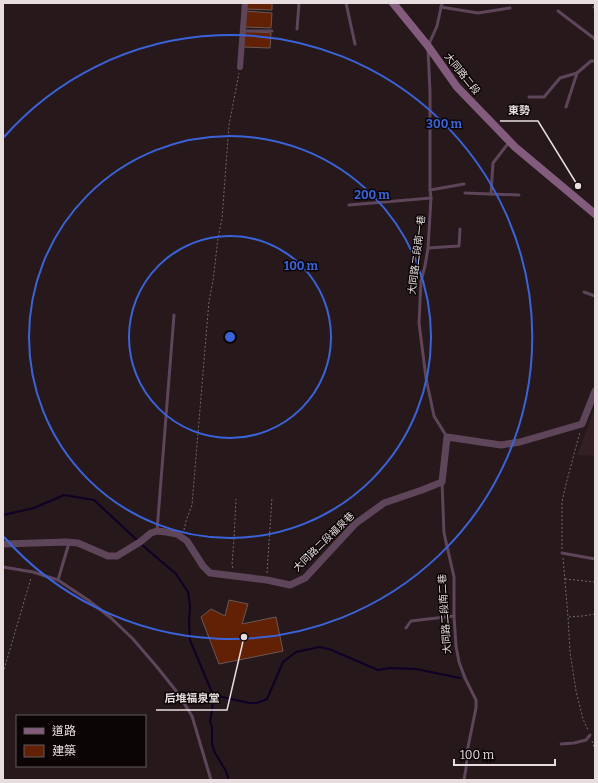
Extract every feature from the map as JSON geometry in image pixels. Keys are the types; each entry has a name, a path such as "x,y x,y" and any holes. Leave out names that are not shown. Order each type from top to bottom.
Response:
{"main road":[{"name":"大同路二段","path":"393,3 428,46 457,87 515,147 595,214"}],"street":[{"path":"240,67 245,3"},
{"path":"447,437 501,445 520,442 582,424 595,391"},
{"name":"大同路二段南二巷","path":"442,482 447,437"},
{"name":"大同路二段福泉巷","path":"183,538 187,541 203,566 210,573 267,580 290,585 305,578 355,524 384,503 435,486 442,482"},
{"path":"3,544 78,543 108,556 117,556 140,542 151,533 157,531 177,534 183,538"}],"lane":[{"path":"297,29 299,3"},
{"path":"346,3 355,44"},
{"path":"428,46 436,26 442,3"},
{"path":"441,7 478,13 510,8"},
{"path":"558,12 595,39"},
{"path":"243,31 272,31"},
{"name":"大同路二段南一巷","path":"428,46 431,198 428,248 425,266 420,281 419,323 426,378 434,416 447,437"},
{"path":"529,97 544,97 560,78 577,73 591,61 595,61"},
{"path":"566,107 577,73"},
{"path":"491,194 493,163 510,141"},
{"path":"430,190 464,184"},
{"path":"466,193 519,195"},
{"path":"349,205 431,198"},
{"path":"428,248 459,246 460,229"},
{"path":"584,292 595,296"},
{"path":"157,531 174,315"},
{"name":"大同路二段南二巷","path":"442,482 444,533 454,577 456,646 460,662 476,700 464,780"},
{"path":"58,580 69,543"},
{"path":"562,553 595,559"},
{"path":"3,567 33,572 58,580 111,618 138,645 158,667 177,692 192,716 211,780"},
{"path":"406,628 411,621 454,616"},
{"path":"561,744 586,740 590,735"}],"path":[{"path":"183,538 186,521 192,505 209,301 222,219 229,125 240,67"},
{"path":"582,424 562,502 562,553 570,652 576,691 583,719 595,750"},
{"path":"267,580 272,497"},
{"path":"235,576 232,565 236,499"},
{"path":"3,673 33,572"},
{"path":"564,579 595,582"},
{"path":"568,617 595,614"}],"shaded area":[{"path":"595,408 595,456 577,455"}],"building":[{"path":"245,3 272,3 272,10 245,9"},
{"path":"245,11 272,13 271,28 244,27"},
{"path":"243,31 271,33 270,48 242,47"},
{"path":"229,600 248,604 242,624 276,617 283,651 219,664 201,617 211,609 225,616"}],"waterway":[{"path":"3,515 34,508 64,495 94,500 138,541"},
{"path":"141,544 176,574 188,592 190,606 190,640 213,695 210,721 212,727 212,744 229,780"},
{"path":"213,695 249,703 257,703 267,699 283,662 296,652 319,647 329,649 378,670 390,668 416,669 460,678"}],"place":[{"name":"東勢","path":"578,186"},
{"name":"后堆福泉堂","path":"244,637"}]}
